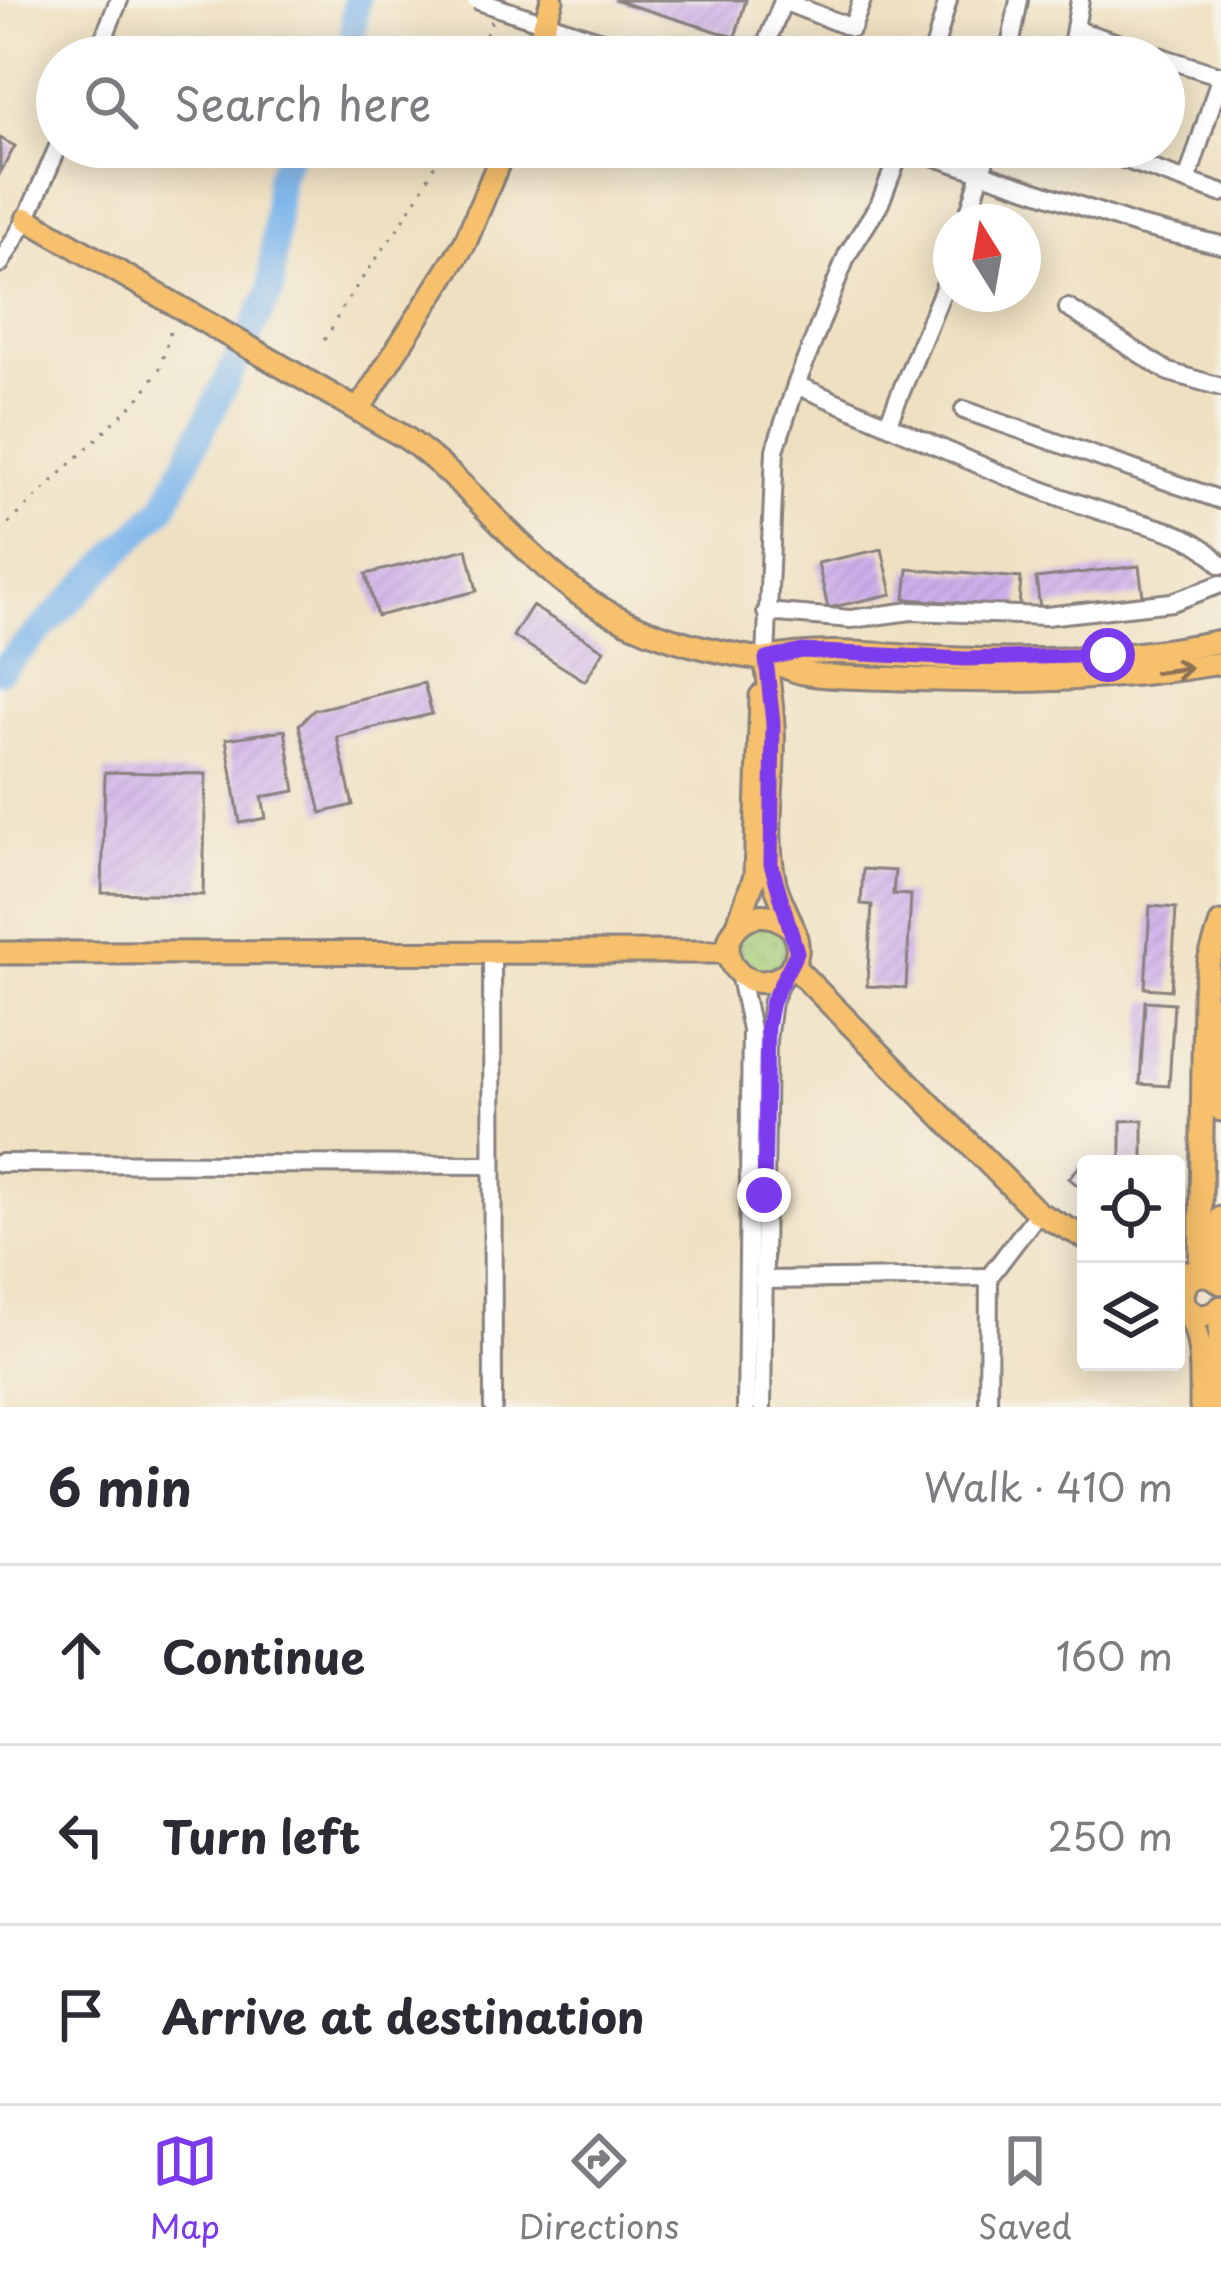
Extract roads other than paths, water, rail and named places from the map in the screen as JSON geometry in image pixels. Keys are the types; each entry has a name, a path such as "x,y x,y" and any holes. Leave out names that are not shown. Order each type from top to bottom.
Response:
{"main road":[{"path":"541,36 552,0"},
{"path":"350,404 465,243 496,168"},
{"path":"27,219 350,404 443,465 544,565 593,604 675,641 766,659 802,673 965,681 1110,677 1221,663"},
{"path":"766,659 802,651 965,659 1072,658 1221,641"},
{"path":"766,659 758,723 755,876 728,952 739,973 760,982 788,970"},
{"path":"766,659 773,723 771,864 796,939 788,970"},
{"path":"738,924 766,914 790,927"},
{"path":"1214,1277 1204,992 1221,923"},
{"path":"0,953 728,952"},
{"path":"788,970 1038,1213 1077,1233"},
{"path":"1221,1004 1221,1110"},
{"path":"1214,1277 1221,1218"},
{"path":"1185,1287 1214,1277"},
{"path":"1185,1306 1206,1316 1221,1309"},
{"path":"1216,1407 1221,1309"},
{"path":"1185,1313 1199,1351 1201,1407"}],"street":[{"path":"104,36 119,0"},
{"path":"476,0 502,14 586,36"},
{"path":"769,36 783,1 852,28 862,0"},
{"path":"938,36 948,0"},
{"path":"1012,36 1018,0"},
{"path":"1075,36 1080,0"},
{"path":"1077,30 1096,36"},
{"path":"1185,64 1221,75 1187,181"},
{"path":"0,264 27,219 49,168"},
{"path":"766,659 768,535 776,450 847,255 880,203 895,168"},
{"path":"970,168 1139,226 1221,245"},
{"path":"972,204 983,168"},
{"path":"1149,168 1221,193"},
{"path":"1068,308 1169,372 1221,387"},
{"path":"888,423 934,312"},
{"path":"796,385 1052,497 1174,533 1209,550 1221,565"},
{"path":"964,410 1221,500"},
{"path":"766,612 851,619 911,610 1046,616 1172,602 1221,584"},
{"path":"491,952 493,1407"},
{"path":"762,1407 766,1040 772,1001 788,970"},
{"path":"739,973 751,1029 746,1407"},
{"path":"0,1163 492,1165"},
{"path":"988,1407 989,1277 1038,1213"},
{"path":"764,1280 989,1277"}],"waterway":[{"path":"353,36 356,0"},
{"path":"0,670 164,507 271,291 283,168"}]}
